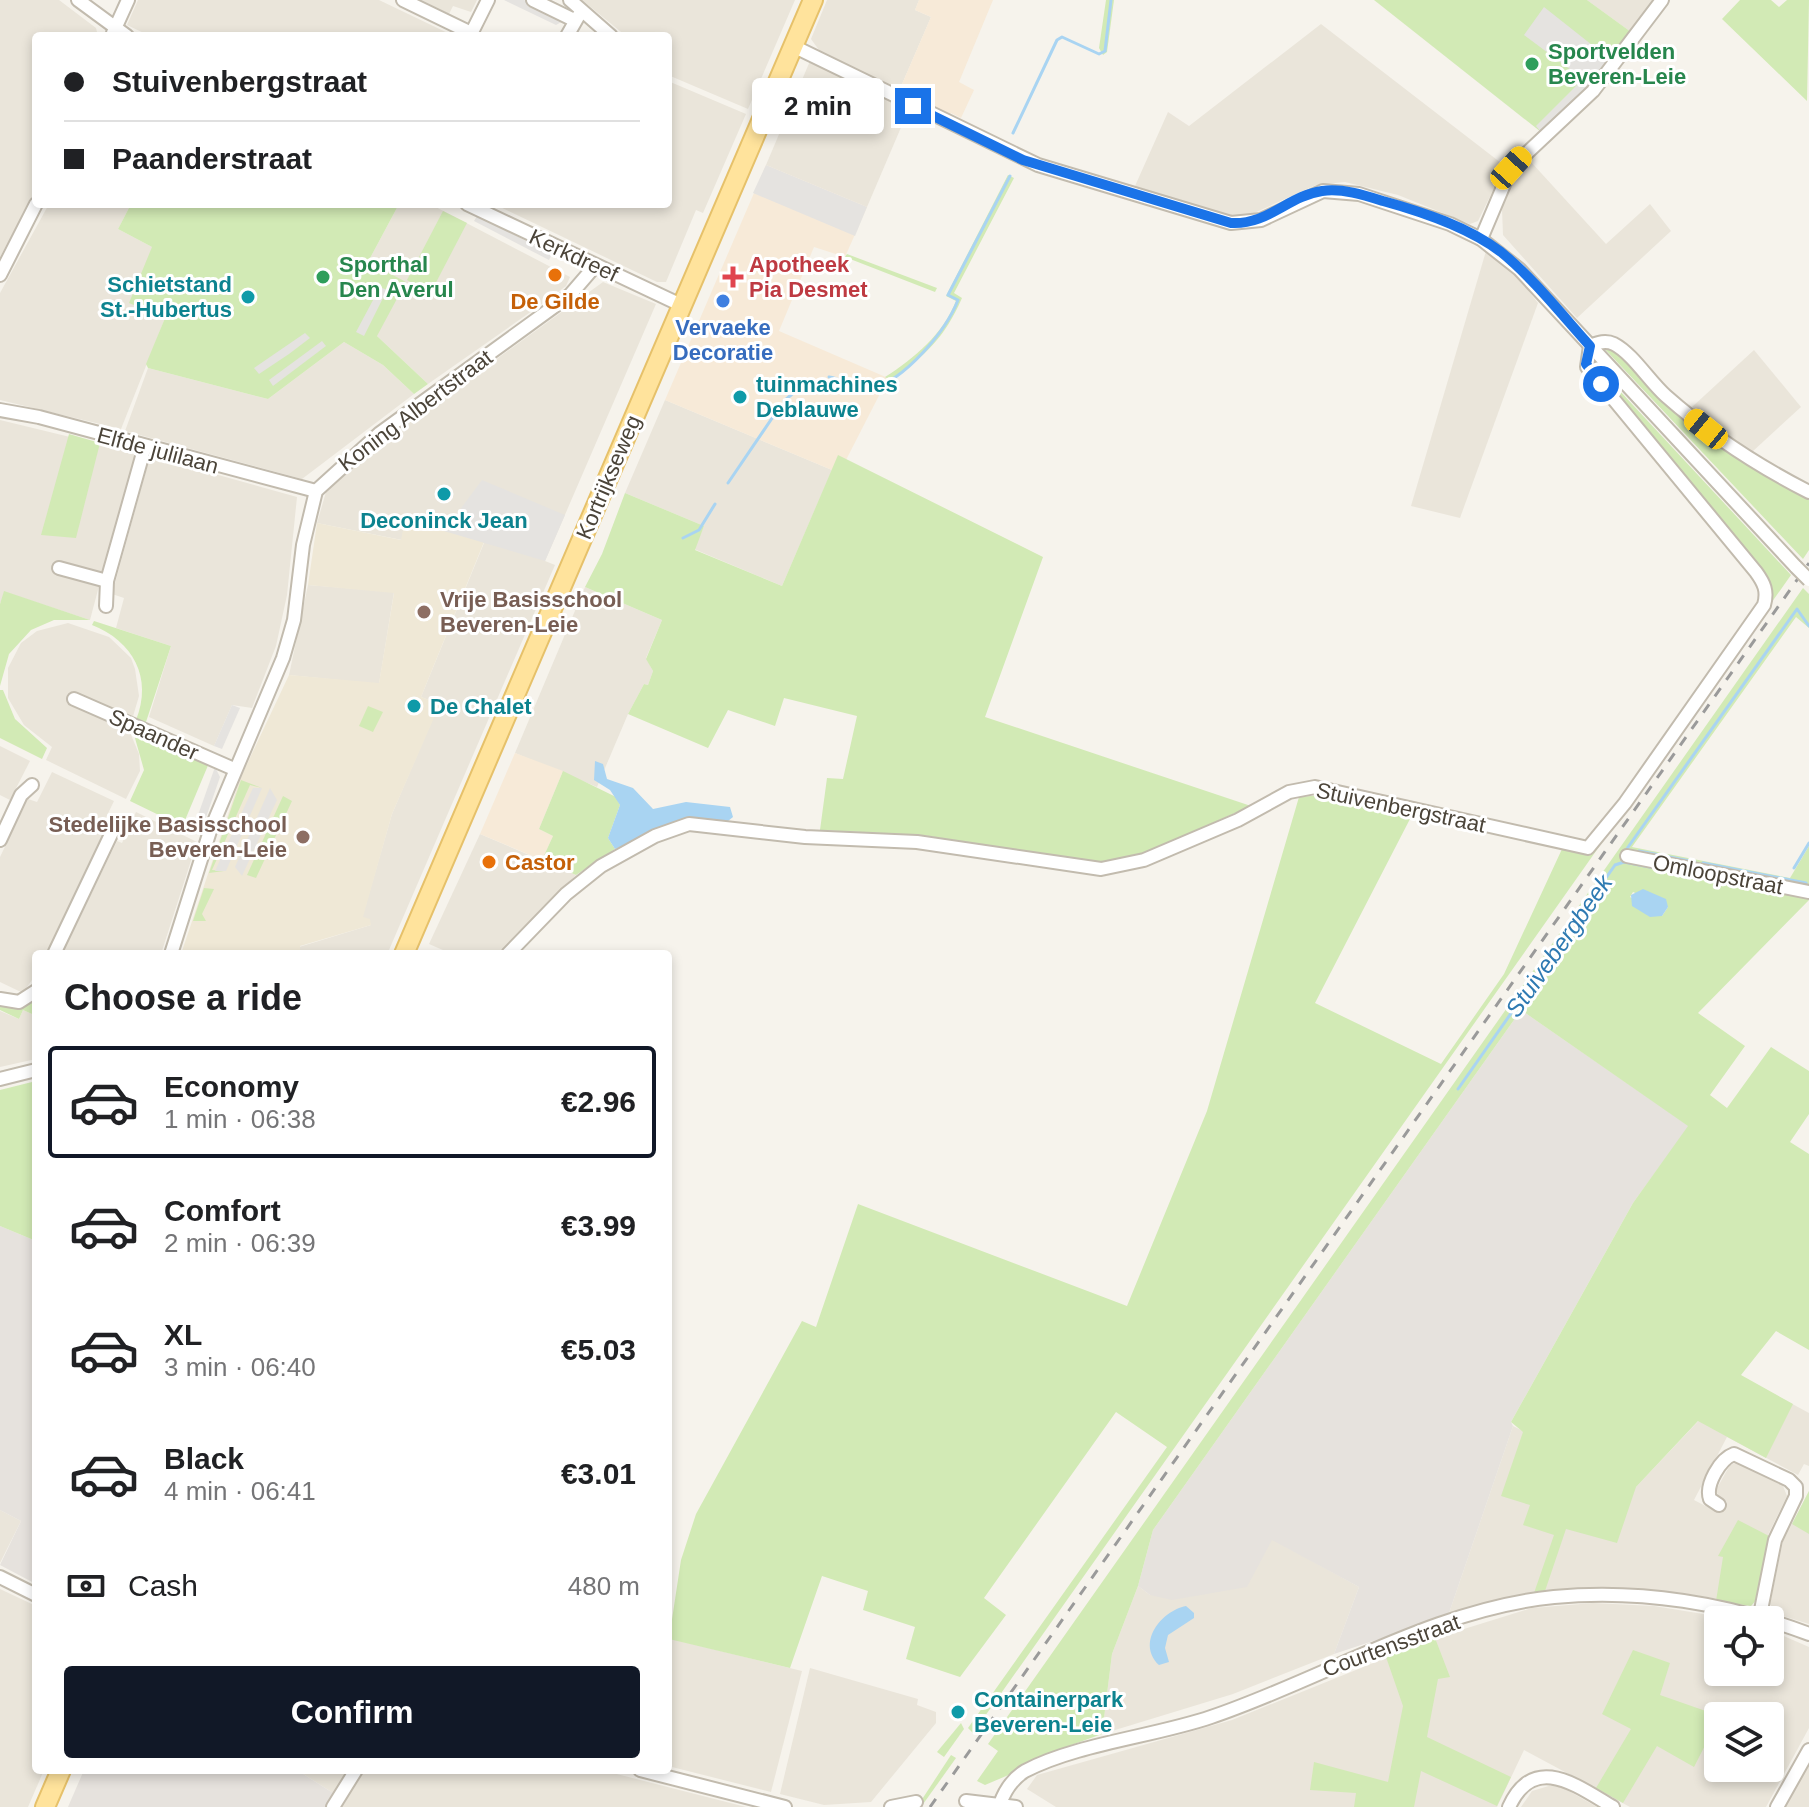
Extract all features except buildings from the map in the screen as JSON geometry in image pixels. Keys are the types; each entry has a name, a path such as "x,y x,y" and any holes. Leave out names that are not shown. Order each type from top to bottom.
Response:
{"main road":[{"name":"Kortrijkseweg","path":"406,950 813,0"},
{"path":"45,1807 59,1774"}],"street":[{"path":"78,0 112,32"},
{"path":"113,32 128,0"},
{"path":"403,0 466,32"},
{"path":"471,32 488,0"},
{"path":"533,0 578,16 604,32"},
{"path":"570,0 578,16"},
{"path":"1481,239 1511,168 1593,91 1662,0"},
{"path":"569,32 578,16"},
{"path":"793,46 1023,160 1211,218 1251,223 1316,192 1331,190 1401,206 1481,239 1519,269 1809,580"},
{"path":"0,275 34,208"},
{"name":"Kerkdreef","path":"483,208 595,266 681,305"},
{"name":"Koning Albertstraat","path":"316,491 380,433 570,295 595,266"},
{"path":"1590,346 1605,341 1618,346 1653,384 1706,429 1751,460 1809,492"},
{"name":"Stuivenbergstraat","path":"512,950 566,894 601,866 655,836 689,824 805,837 917,842 1101,869 1144,860 1238,820 1289,792 1315,787 1588,848 1686,717 1764,605 1767,595 1764,583 1756,572 1587,367 1590,346"},
{"name":"Elfde julilaan","path":"0,410 316,491"},
{"path":"106,606 107,581 145,446"},
{"path":"172,950 210,831 283,658 294,620 303,545 316,491"},
{"path":"59,568 107,581"},
{"name":"Spaander","path":"74,699 234,769"},
{"path":"0,840 21,795 32,785"},
{"path":"56,950 115,826"},
{"name":"Omloopstraat","path":"1627,856 1809,892"},
{"path":"0,999 19,1002 32,994"},
{"path":"0,1079 32,1071"},
{"path":"1719,1505 1710,1499 1708,1490 1723,1460 1734,1454 1789,1480 1796,1487 1796,1496 1773,1549 1762,1606"},
{"path":"1796,1487 1809,1479"},
{"path":"0,1577 32,1593"},
{"name":"Courtensstraat","path":"1000,1804 1008,1785 1035,1767 1211,1718 1395,1642 1524,1602 1569,1596 1656,1598 1705,1606"},
{"name":"Courtensstraat","path":"1784,1624 1809,1634"},
{"path":"1777,1807 1809,1750"},
{"path":"333,1807 354,1774"},
{"path":"656,1774 785,1807"},
{"path":"1509,1807 1516,1793 1529,1782 1553,1776 1570,1781 1613,1807"},
{"path":"966,1801 1016,1807"},
{"path":"891,1807 916,1802"}],"shaded area":[{"path":"0,0 59,0 96,28 97,32 32,32 32,197 0,257"},
{"path":"138,0 379,0 446,32 142,32 127,25"},
{"path":"421,0 477,0 471,12 453,6 449,14"},
{"path":"504,0 524,0 565,20 556,25"},
{"path":"582,0 795,0 748,109 672,77 672,32 621,32"},
{"path":"827,0 919,0 915,10 931,17 899,91 819,50 811,39"},
{"path":"919,0 993,0 959,82 974,90 961,118 951,113 948,117 899,91 931,17 915,10"},
{"path":"1587,0 1654,0 1631,32"},
{"path":"1544,7 1611,60 1583,94 1541,132 1536,126 1583,79 1524,35"},
{"path":"1321,24 1505,166 1478,221 1470,224 1398,195 1345,182 1316,185 1243,218 1207,210 1135,186 1168,112 1189,126"},
{"path":"810,61 908,111 867,207 766,165"},
{"path":"672,83 746,114 703,213 696,210 666,282 657,282 502,208 672,208"},
{"path":"1531,162 1606,244 1650,204 1671,231 1577,318 1503,235 1502,209 1508,190 1518,174"},
{"path":"766,165 867,207 845,257 814,247 779,331 888,378 846,460 838,456 832,470 665,400"},
{"path":"766,165 867,207 855,236 753,193"},
{"path":"47,208 129,208 118,229 152,247 165,318 121,429 0,400 0,293"},
{"path":"397,208 438,208 570,277 566,286 549,299 428,384 377,336 368,262"},
{"path":"477,216 552,254 549,260 474,221"},
{"path":"1486,251 1516,275 1538,303 1460,518 1411,506"},
{"path":"603,282 656,304 545,561 555,565 389,950 299,950 299,947 371,925 362,918 392,814 439,704 421,697 484,543 406,520 402,540 317,523 326,492 382,442"},
{"path":"380,287 387,290 364,336 356,332"},
{"path":"305,333 310,338 289,354 259,374 254,368"},
{"path":"322,341 326,346 273,386 269,380"},
{"path":"344,342 383,365 414,394 302,479 125,431 148,368 268,399"},
{"path":"1754,350 1801,407 1752,452 1708,425 1692,407"},
{"path":"665,400 832,470 782,586 694,549 704,526 625,493"},
{"path":"0,420 136,453 102,573 57,562 55,573 99,586 90,620 5,592 0,604"},
{"path":"150,456 297,497 287,595 276,646 252,708 232,705 214,746 149,717 171,646 116,628 124,598 112,594"},
{"path":"482,480 565,515 545,561 444,531"},
{"name":"Stedelijke Basisschool Beveren-Leie","path":"405,520 484,542 421,697 440,704 392,814 363,917 370,919 371,925 300,946 300,950 182,950 240,779 289,675 379,683 394,593 308,585 317,523 401,540"},
{"path":"308,585 394,592 379,684 289,675"},
{"path":"585,587 662,620 646,658 653,671 648,685 644,684 628,714 597,787 515,753"},
{"path":"68,623 109,637 131,658 135,669 139,696 129,730 139,754 140,771 126,799 46,760 52,747 24,725 8,698 8,668 21,643 37,631"},
{"path":"232,705 240,708 222,749 214,746"},
{"path":"0,746 30,761 10,800 0,795"},
{"path":"515,753 563,771 539,829 553,836 542,860 480,834"},
{"path":"215,767 220,777 204,823 200,824 197,818"},
{"path":"52,772 114,801 99,832 103,835 48,950 32,950 32,980 23,993 0,982 0,857 28,799 37,802"},
{"path":"253,788 262,788 226,871 215,871"},
{"path":"270,788 277,800 242,876 235,867"},
{"path":"136,812 197,842 162,950 64,950 117,841 122,843"},
{"path":"480,834 576,875 504,950 443,950 429,944"},
{"path":"23,1010 32,1014 32,1060 0,1067 0,1011 19,1019"},
{"path":"1521,1010 1689,1126 1633,1203 1511,1422 1513,1426 1448,1616 1334,1654 1359,1587 1272,1540 1247,1587 1172,1600 1150,1595 1138,1586 1153,1530"},
{"path":"0,1226 32,1239 32,1582 0,1565 21,1521 0,1510"},
{"path":"1741,1376 1809,1413 1809,1466 1804,1464 1798,1475 1727,1437 1694,1500 1719,1513 1725,1502 1716,1490 1730,1465 1738,1462 1783,1486 1787,1496 1767,1537 1749,1604 1676,1592 1541,1591 1448,1616 1513,1426 1636,1487"},
{"path":"1809,1491 1809,1624 1784,1616 1784,1606 1770,1604 1783,1541"},
{"path":"0,1510 21,1521 0,1563"},
{"path":"1272,1539 1359,1587 1334,1654 1233,1694 1102,1734 1112,1654 1138,1586 1150,1595"},
{"path":"0,1589 32,1604 32,1774 42,1774 28,1807 0,1807"},
{"path":"1593,1603 1654,1606 1704,1614 1704,1686 1784,1686 1784,1636 1809,1647 1809,1728 1784,1774 1784,1702 1704,1702 1704,1782 1780,1782 1766,1807 1630,1807 1524,1750 1497,1807 1056,1807 1027,1789 1037,1775 1232,1720 1435,1638 1532,1608"},
{"path":"672,1639 802,1671 771,1792 672,1767"},
{"path":"810,1668 918,1699 917,1705 936,1712 936,1723 871,1802 824,1805 780,1794"},
{"path":"1809,1761 1809,1807 1782,1807"},
{"path":"82,1774 303,1774 333,1793 325,1807 68,1807"},
{"path":"303,1774 345,1774 333,1793"},
{"path":"363,1774 617,1774 746,1807 342,1807"},
{"path":"1552,1785 1562,1787 1597,1807 1521,1807 1532,1791"}],"green space":[{"path":"1106,0 1114,0 1107,52 1103,55 1099,48"},
{"name":"Sportvelden Beveren-Leie","path":"1374,0 1587,0 1631,32 1611,60 1541,132"},
{"path":"1740,0 1771,0 1779,7 1787,0 1809,0 1807,101 1722,19"},
{"path":"1008,175 1014,178 954,293 962,298 955,312 933,345 891,381 885,377 907,362 944,324 956,301 946,296"},
{"path":"129,208 397,208 368,262 406,282 377,336 428,384 414,394 383,365 344,342 268,399 148,368 146,364 165,318 129,303 152,247 118,229"},
{"path":"443,211 467,223 430,294 407,280"},
{"path":"847,254 937,288 935,292 845,257"},
{"path":"1601,345 1615,347 1654,390 1809,494 1809,550 1803,559"},
{"path":"1592,361 1791,575 973,1733 968,1728 1167,1447 1116,1412 984,1598 1006,1615 960,1677 906,1659 915,1627 863,1610 868,1591 822,1576 790,1668 672,1640 681,1560 696,1514 802,1321 816,1327 858,1204 1127,1306 1207,1111 1299,797 1322,795 1411,817 1315,1003 1441,1064 1504,974 1562,849 1591,853 1770,592 1590,366"},
{"path":"69,434 100,443 76,538 41,535"},
{"path":"838,455 1043,557 985,717 1251,806 1137,856 1098,862 922,835 820,830 827,778 843,779 857,716 784,698 775,726 728,710 708,748 628,714 644,684 648,685 653,671 646,659 662,620 585,587 602,554 625,493 704,526 695,550 782,586"},
{"path":"1803,588 1809,594 1809,628 1796,617 1632,847 1790,878 1809,846 1809,900 1698,1013 1745,1046 1710,1095 1727,1108 1771,1047 1809,1071 1809,1114 1790,1142 1809,1154 1809,1350 1776,1331 1741,1375 1793,1404 1766,1458 1698,1421 1636,1487 1617,1543 1566,1529 1545,1591 1534,1593 1554,1535 1523,1525 1530,1505 1501,1496 1523,1432 1511,1422 1633,1203 1688,1126 1521,1010 1153,1530 1138,1586 1112,1654 1102,1734 1038,1757 1039,1762 985,1785 977,1781 998,1751 988,1744","holes":["1633,892 1668,907 1662,916 1630,897"]},
{"path":"4,591 90,620 54,620 31,630 9,654 0,686 0,604"},
{"path":"94,621 171,646 145,725 136,720 142,690 136,663 119,641 92,625"},
{"path":"0,690 3,690 15,719 47,748 42,759 0,738"},
{"path":"368,706 383,712 373,732 359,726"},
{"path":"133,731 209,763 183,825 201,831 200,835 130,801 144,770"},
{"path":"563,771 616,797 620,805 608,838 615,849 576,875 542,860 553,836 539,829"},
{"path":"241,780 262,788 250,785 212,870 224,871 209,873"},
{"path":"283,796 292,801 256,878 247,875"},
{"path":"204,888 214,889 202,914 206,921 193,921"},
{"path":"32,999 32,1014 23,1010 19,1019 0,1010 0,1004 20,1006"},
{"path":"32,1082 32,1239 0,1226 0,1090"},
{"path":"1809,1491 1809,1534 1792,1524"},
{"path":"1738,1520 1771,1537 1758,1598 1751,1606 1716,1601 1723,1557 1718,1556"},
{"path":"1435,1638 1450,1677 1438,1679 1427,1737 1511,1777 1497,1806 1421,1771 1414,1807 1354,1807 1356,1793 1310,1790 1314,1762 1388,1782 1403,1706 1386,1657"},
{"path":"1633,1650 1670,1663 1660,1695 1704,1710 1704,1747 1694,1767 1657,1746 1623,1803 1596,1788 1631,1729 1602,1714"},
{"path":"961,1723 964,1729 944,1757 937,1752"},
{"path":"951,1755 956,1758 921,1807 917,1807"}],"water":[{"path":"595,761 603,764 607,779 633,788 653,809 686,802 730,807 733,817 728,821 681,820 615,849 608,838 620,805 610,790 594,780"},
{"path":"1643,889 1666,899 1668,907 1662,916 1650,917 1632,906 1631,895"},
{"path":"1186,1606 1194,1613 1194,1618 1168,1635 1165,1648 1169,1662 1159,1665 1150,1647 1154,1629 1168,1614"}],"waterway":[{"path":"1013,133 1057,40 1062,37 1099,54 1105,51 1111,0"},
{"path":"829,377 860,389 871,389 897,376 923,353 944,326 958,300 948,295 1010,176"},
{"path":"784,401 799,388"},
{"path":"728,483 781,405"},
{"path":"683,538 699,530 715,504"},
{"path":"1626,850 1797,609 1809,626"},
{"name":"Stuivebergbeek","path":"1794,868 1809,843"},
{"path":"1639,851 1695,862"},
{"name":"Stuivebergbeek","path":"1458,1089 1615,865 1624,862 1743,885"},
{"path":"1703,863 1806,883"}],"railway":[{"path":"930,1807 1809,563"}],"place":[{"name":"Sportvelden Beveren-Leie","path":"1532,64"},
{"name":"De Gilde","path":"555,275"},
{"name":"Sporthal Den Averul","path":"323,277"},
{"name":"Apotheek Pia Desmet","path":"733,277"},
{"name":"Schietstand St.-Hubertus","path":"248,297"},
{"name":"Vervaeke Decoratie","path":"723,301"},
{"name":"tuinmachines Deblauwe","path":"740,397"},
{"name":"Deconinck Jean","path":"444,494"},
{"name":"Vrije Basisschool Beveren-Leie","path":"424,612"},
{"name":"De Chalet","path":"414,706"},
{"name":"Stedelijke Basisschool Beveren-Leie","path":"303,837"},
{"name":"Castor","path":"489,862"},
{"name":"Containerpark Beveren-Leie","path":"958,1712"}],"route":[{"path":"913,106 1023,160 1231,223 1261,220 1316,192 1331,190 1401,206 1450,224 1481,239 1519,269 1590,346 1586,364 1601,384"}]}
